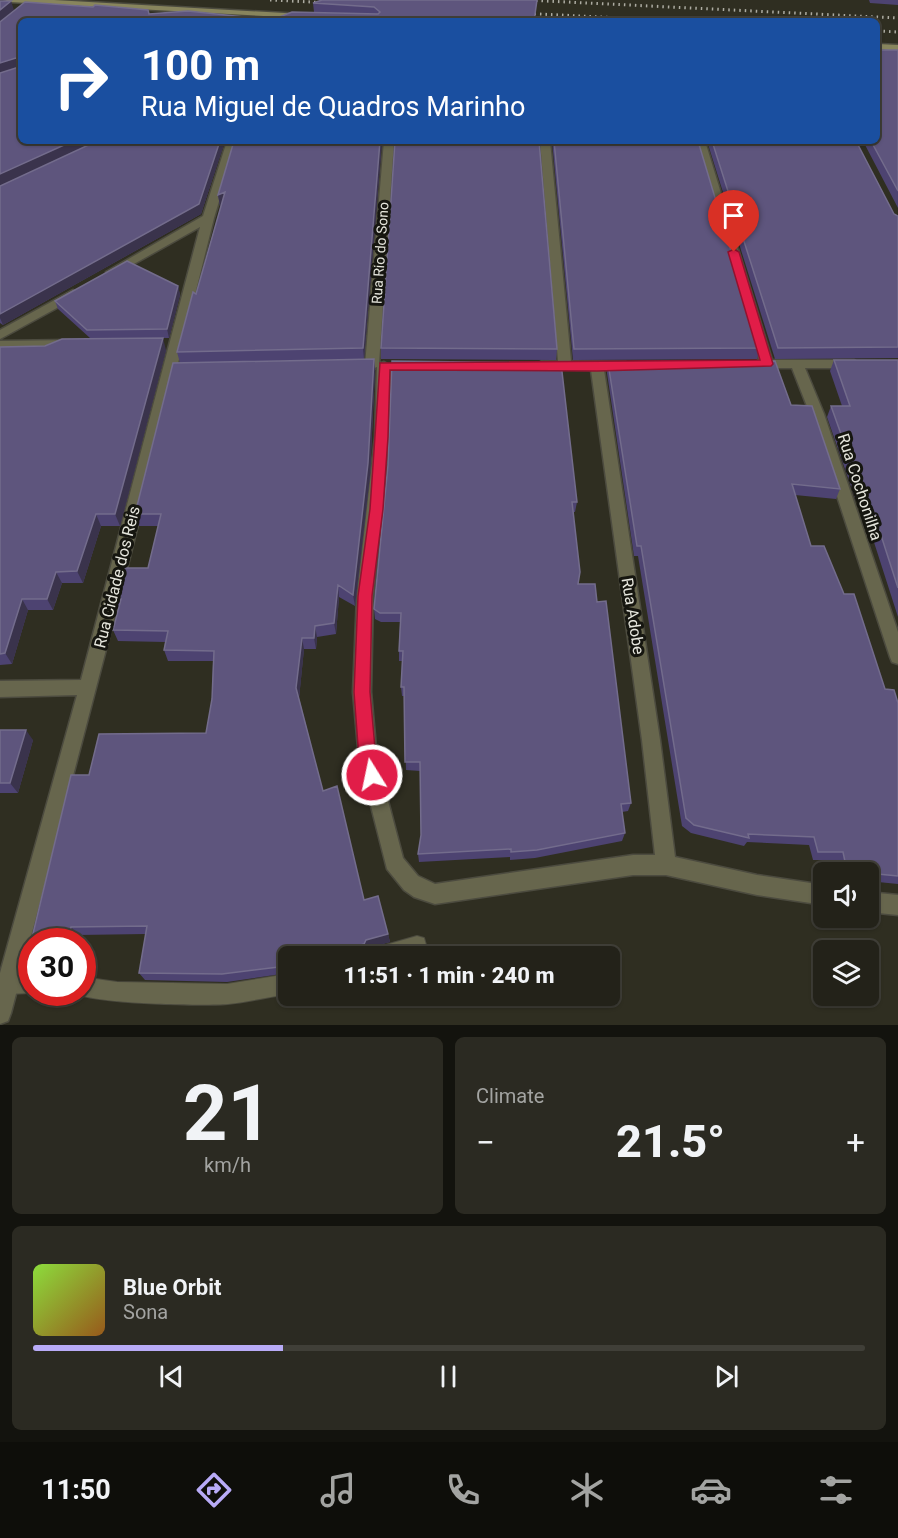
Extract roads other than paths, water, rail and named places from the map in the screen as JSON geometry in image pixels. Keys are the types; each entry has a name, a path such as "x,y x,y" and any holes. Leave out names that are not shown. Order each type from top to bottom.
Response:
{"street":[{"path":"9,0 187,9 266,18 315,17"},
{"path":"25,8 33,1"},
{"path":"166,17 187,9"},
{"path":"880,47 898,48"},
{"name":"Rua Cidade dos Reis","path":"0,1013 176,368 172,344 231,144"},
{"name":"Rua Rio do Sono","path":"388,144 378,366 382,437 365,596 362,692 368,759 394,862 402,876 423,892 435,894 633,865 666,865"},
{"path":"545,144 565,365"},
{"path":"701,144 767,364"},
{"path":"102,278 208,218"},
{"path":"0,335 81,290"},
{"path":"0,345 87,344"},
{"path":"744,364 864,364"},
{"name":"Rua Cochonilha","path":"797,364 817,414 898,657"},
{"path":"531,365 642,366"},
{"name":"Rua Adobe","path":"597,367 612,491 659,798 666,865"},
{"path":"0,689 88,687"},
{"path":"666,865 757,885 813,893"},
{"path":"879,903 898,905"}],"lane":[{"path":"7,984 18,984"},
{"path":"96,989 117,992 227,994 278,986"}],"railway":[{"path":"270,0 332,3"},
{"path":"525,0 898,18"},
{"path":"518,13 622,18"},
{"path":"880,31 898,32"}]}
